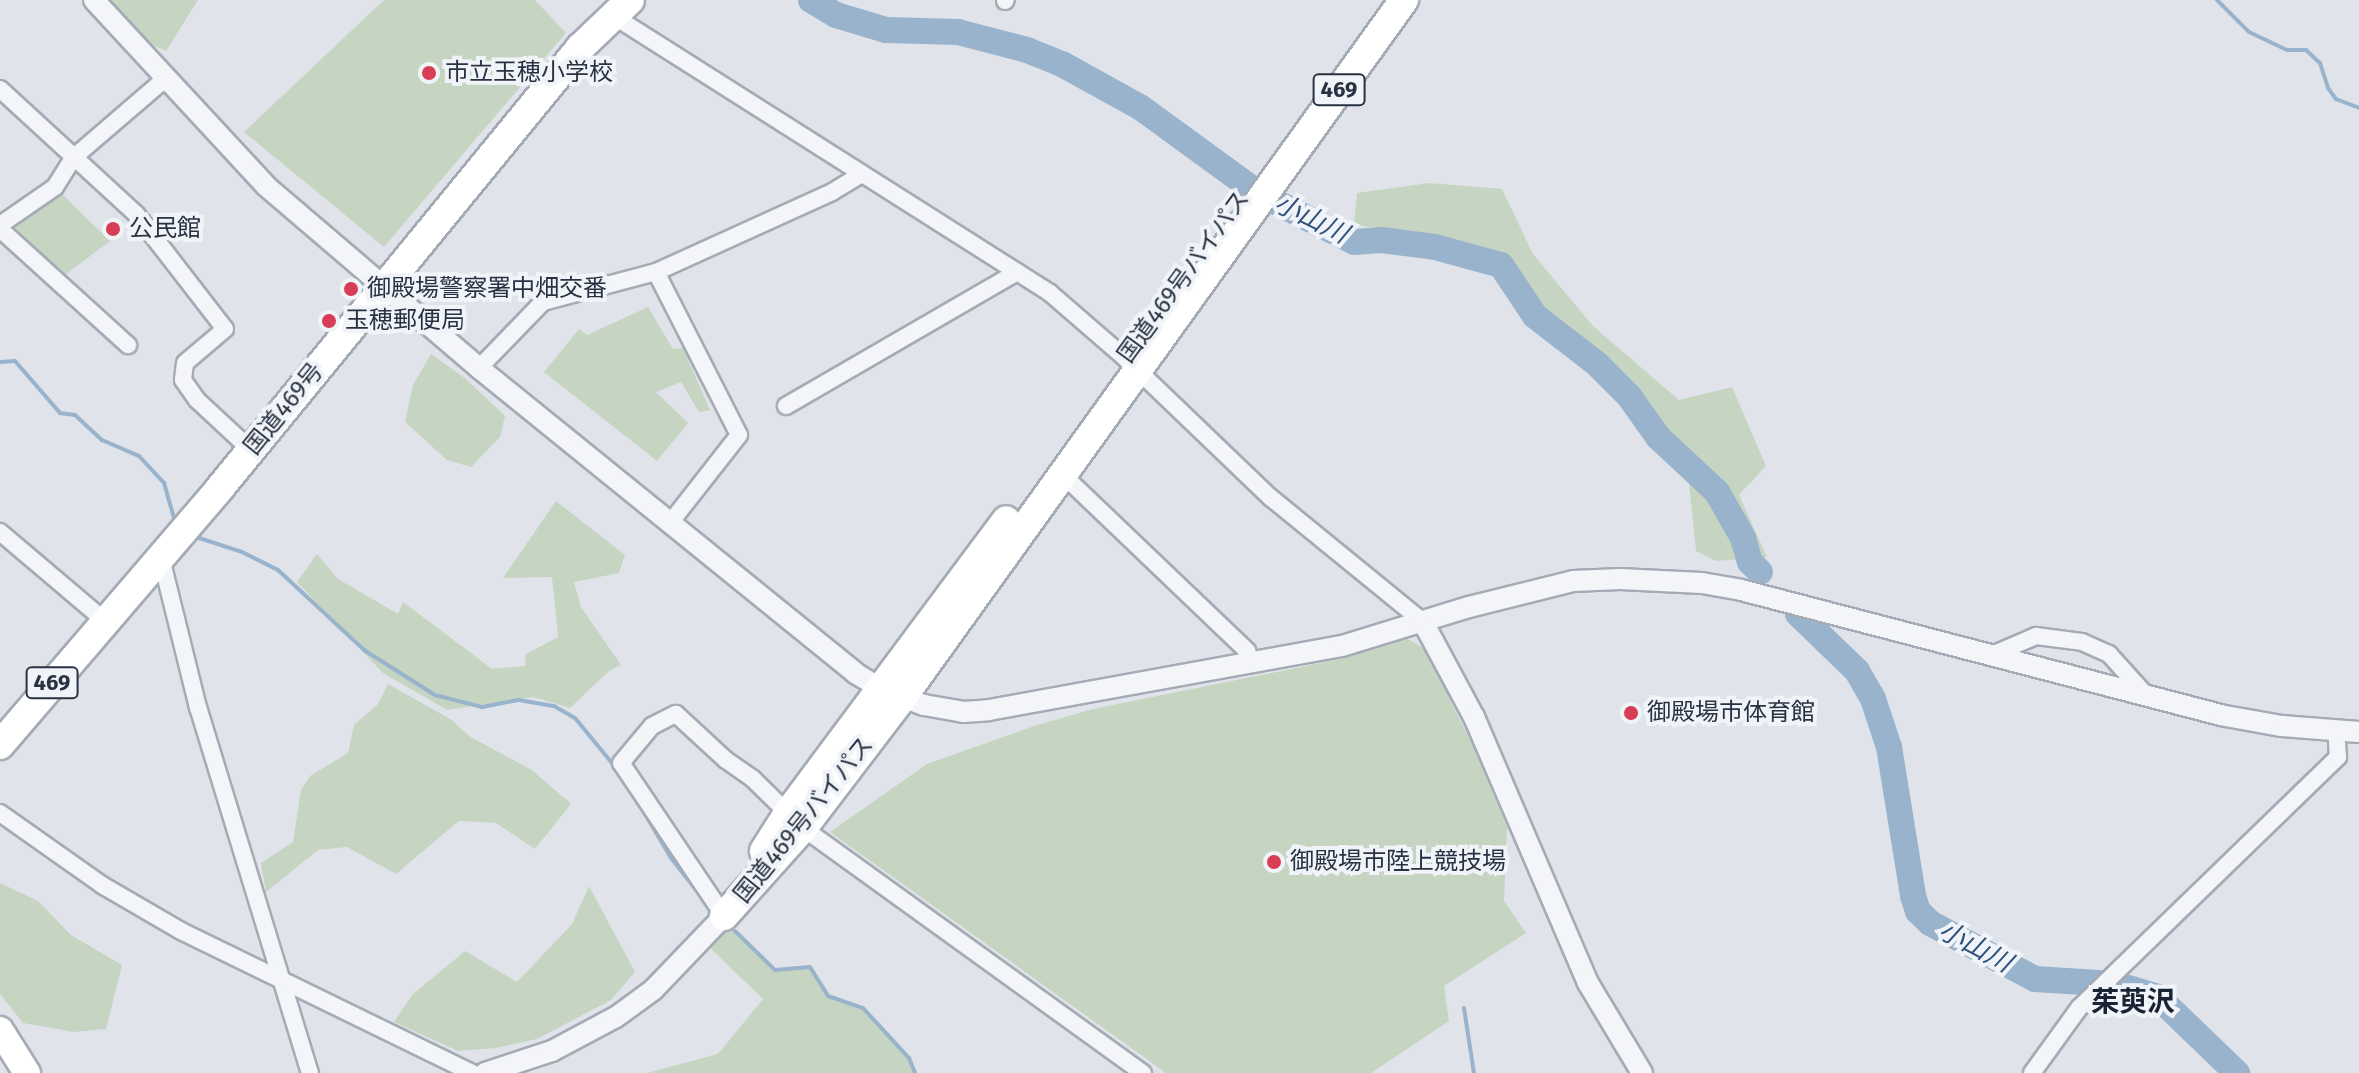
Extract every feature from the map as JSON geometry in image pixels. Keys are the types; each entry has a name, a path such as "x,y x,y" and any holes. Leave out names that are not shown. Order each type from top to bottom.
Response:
{"highway":[{"name":"国道469号バイパス","path":"1268,175 1388,0"},
{"name":"国道469号バイパス","path":"892,694 1250,199 1404,0"},
{"name":"国道469号","path":"0,745 251,450 580,48 621,8"},
{"name":"国道469号バイパス","path":"724,916 1062,474 1131,364"}],"main road":[{"path":"0,1030 27,1073"}],"street":[{"path":"94,0 266,186 479,368 670,523 855,673 892,694 945,710 989,710 1342,646 1573,581 1660,580 1741,590 2220,715 2359,732"},
{"path":"621,8 862,174 1050,293 1131,364 1270,497 1423,622 1474,717 1588,983 1642,1073"},
{"path":"128,345 0,227 55,187 73,158 165,79"},
{"path":"0,89 136,214 225,329 185,363 183,380 197,400 251,450"},
{"path":"479,368 543,302 656,272 832,192 862,174"},
{"path":"656,272 739,435 670,523"},
{"path":"786,406 1017,272"},
{"path":"1062,474 1247,651 1251,661"},
{"path":"0,532 105,621"},
{"path":"161,558 198,707 310,1073"},
{"path":"1994,654 2036,636 2082,642 2109,654 2147,696"},
{"path":"485,1073 508,1070 587,1035 616,1017 653,990 724,916 621,763 652,726 676,714 796,820 1143,1073"},
{"path":"2032,1073 2079,1008 2338,757 2336,730"},
{"path":"0,813 102,885 181,931 472,1073"}],"green space":[{"path":"111,0 198,0 166,51 141,40"},
{"path":"384,0 535,0 566,33 384,247 244,132"},
{"path":"1429,183 1502,189 1533,254 1593,326 1679,400 1732,387 1766,466 1739,495 1767,557 1716,561 1696,551 1688,475 1636,425 1493,254 1354,224 1357,193"},
{"path":"55,187 110,241 57,281 0,225"},
{"path":"648,307 673,349 683,348 710,410 699,412 681,382 656,392 688,423 657,461 544,372 579,329 587,335"},
{"path":"431,354 466,379 505,416 500,437 471,467 447,460 405,422 413,385"},
{"path":"556,501 625,555 619,573 574,582 581,607 621,665 609,671 570,708 533,697 447,710 383,673 297,582 317,554 338,579 398,614 403,602 492,669 525,666 526,654 558,637 552,577 503,578"},
{"path":"1406,638 1425,649 1472,744 1507,827 1504,901 1526,933 1444,986 1449,1021 1371,1073 1166,1073 830,832 927,764 1034,726 1093,709 1340,659"},
{"path":"388,684 452,720 469,736 532,770 571,804 535,849 496,823 459,821 396,874 347,847 318,850 266,892 261,863 293,842 301,790 310,776 348,753 354,725 378,704"},
{"path":"0,883 38,901 71,935 122,965 106,1029 74,1032 23,1023 0,994"},
{"path":"589,886 635,972 611,1000 537,1039 496,1048 458,1051 394,1022 412,995 465,951 517,982 572,924"},
{"path":"726,925 775,970 810,967 828,996 863,1008 909,1058 915,1073 647,1073 718,1054 763,999 709,947"}],"waterway":[{"name":"小山川","path":"811,0 836,15 886,30 958,32 1027,50 1062,64 1140,107 1258,193 1354,242 1381,240 1435,247 1501,265 1535,316 1597,364 1629,396 1658,437 1717,492 1743,538 1750,562 1760,572"},
{"path":"2217,0 2249,32 2287,50 2306,50 2320,63 2328,88 2336,99 2359,108"},
{"path":"0,362 15,361 60,413 75,415 102,440 139,456 164,483 174,519"},
{"path":"196,537 242,552 278,570 364,650 435,695 482,707 519,700 554,706 575,718 616,768"},
{"name":"小山川","path":"1798,614 1857,671 1873,699 1889,747 1918,911 1930,923 2035,979 2115,984 2158,997 2237,1073"},
{"path":"632,792 671,858 705,901"},
{"path":"735,931 775,970 810,967 828,996 863,1008 909,1058 915,1073"},
{"path":"1464,1008 1474,1073"}],"place":[{"name":"市立玉穂小学校","path":"429,73"},
{"name":"公民館","path":"113,229"},
{"name":"御殿場警察署中畑交番","path":"351,289"},
{"name":"玉穂郵便局","path":"329,321"},
{"name":"御殿場市体育館","path":"1631,713"},
{"name":"御殿場市陸上競技場","path":"1274,862"}],"district":[{"name":"茱萸沢","path":"2133,1002"}]}
